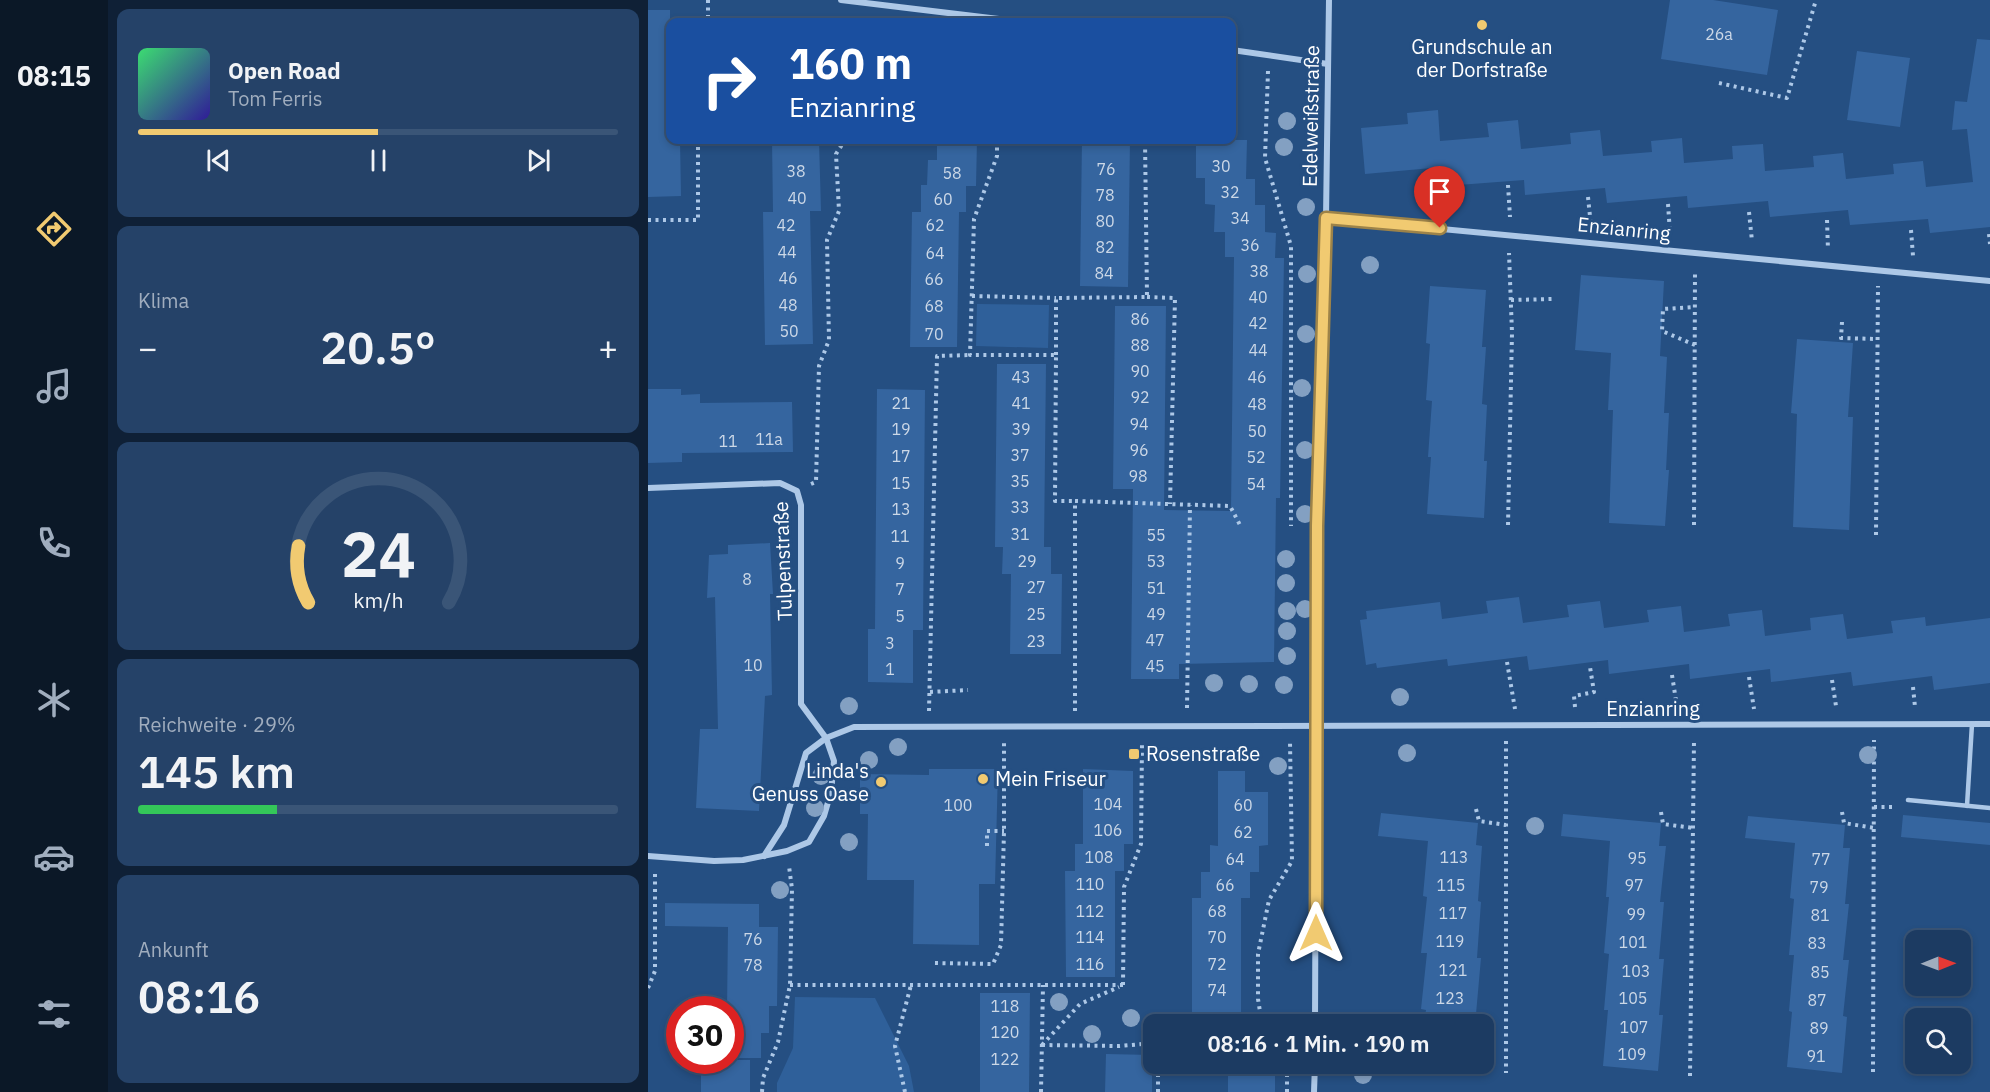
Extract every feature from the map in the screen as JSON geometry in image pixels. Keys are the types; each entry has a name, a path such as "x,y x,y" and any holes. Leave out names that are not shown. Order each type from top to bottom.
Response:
{"street":[{"path":"841,0 990,18"},
{"name":"Edelweißstraße","path":"1315,1014 1317,526 1326,218 1329,0"},
{"path":"1236,51 1328,64"},
{"name":"Enzianring","path":"1326,218 1990,281"},
{"name":"Tulpenstraße","path":"648,489 780,483 797,491 801,505 801,704 826,738"},
{"name":"Enzianring","path":"1317,726 1990,724"},
{"path":"764,856 784,825 806,753 826,738 854,727 1317,726"},
{"path":"648,856 714,861 743,860 787,851 809,842 824,816 831,792 834,761 826,738"},
{"path":"1314,1092 1315,1074"}],"lane":[{"path":"1967,806 1972,724"},
{"path":"1908,800 1990,808"}],"path":[{"path":"708,0 708,18"},
{"path":"1719,83 1787,98 1816,0"},
{"path":"1269,55 1265,158 1291,246 1291,526"},
{"path":"648,220 698,220 698,144"},
{"path":"797,491 816,482 819,366 829,340 827,240 838,211 836,154 842,144"},
{"path":"970,356 974,219 997,156 997,144"},
{"path":"1145,144 1148,297"},
{"path":"1508,185 1512,333 1508,525"},
{"path":"1588,197 1593,243"},
{"path":"1668,204 1672,250"},
{"path":"1749,212 1754,258"},
{"path":"1827,220 1829,266"},
{"path":"1911,230 1915,274"},
{"path":"1989,234 1990,244"},
{"path":"1694,525 1695,253"},
{"path":"1876,535 1878,270"},
{"path":"972,296 1175,298 1170,504"},
{"path":"1056,298 1055,501 1230,506 1240,525"},
{"path":"1511,300 1552,299"},
{"path":"1695,307 1663,309 1662,331 1695,345"},
{"path":"1842,322 1841,338 1877,339"},
{"path":"929,727 937,356 1056,355"},
{"path":"1074,501 1075,726"},
{"path":"1187,726 1190,505"},
{"path":"1508,662 1517,726"},
{"path":"1575,725 1574,696 1594,692 1590,667"},
{"path":"1672,675 1679,725"},
{"path":"1749,677 1756,725"},
{"path":"1832,680 1839,725"},
{"path":"930,692 968,690"},
{"path":"1873,1072 1874,724"},
{"path":"1690,1076 1694,725"},
{"path":"1123,985 1124,887 1141,844 1142,726"},
{"path":"1260,1014 1258,999 1260,943 1269,900 1292,861 1290,726"},
{"path":"1506,726 1506,1073"},
{"path":"936,963 993,964 1001,945 1004,727"},
{"path":"1134,754 1142,754"},
{"path":"1476,809 1479,821 1506,825"},
{"path":"1661,812 1663,824 1693,828"},
{"path":"1842,812 1844,823 1874,828"},
{"path":"987,846 987,831 1004,831"},
{"path":"648,988 655,971 655,877"},
{"path":"762,1092 763,1078 778,1041 790,985 791,881"},
{"path":"790,985 1123,985"},
{"path":"905,1092 895,1046 911,985"},
{"path":"1041,1092 1043,985"},
{"path":"1042,1045 1080,1004 1123,985"},
{"path":"1042,1045 1119,1046 1143,1043"},
{"path":"1158,1074 1158,1092"},
{"path":"1287,1074 1287,1092"}],"shaded area":[{"path":"977,304 1049,305 1048,348 976,346"},
{"path":"795,997 875,998 909,1066 914,1092 777,1092 777,1083 793,1048"}],"building":[{"path":"1670,0 1713,0 1778,10 1767,75 1661,59"},
{"path":"648,10 670,10 670,18 666,18 666,144 680,144 681,196 648,197"},
{"path":"1977,39 1990,40 1990,227 1930,233 1928,219 1850,225 1848,210 1770,217 1768,201 1688,208 1687,196 1607,203 1605,188 1525,195 1524,180 1445,186 1443,167 1365,174 1361,128 1408,124 1407,113 1438,110 1440,141 1489,137 1487,123 1518,120 1521,149 1571,144 1570,133 1600,130 1603,156 1652,152 1651,141 1682,138 1684,163 1733,159 1732,146 1763,144 1765,171 1814,167 1813,156 1843,153 1846,179 1894,174 1893,164 1923,161 1926,187 1973,182 1967,129 1952,130 1955,101 1967,102"},
{"path":"1857,51 1910,58 1900,127 1847,120"},
{"path":"1236,140 1247,140 1246,179 1255,179 1255,205 1265,205 1265,232 1276,233 1275,258 1284,258 1280,498 1276,498 1274,662 1179,664 1179,679 1131,679 1133,489 1113,489 1115,306 1166,306 1164,510 1231,511 1234,257 1225,257 1225,232 1214,232 1215,205 1205,204 1205,178 1196,178 1196,144 1236,144"},
{"path":"772,144 819,144 821,211 810,211 813,344 765,345 763,212 773,212"},
{"path":"937,144 977,144 976,186 966,186 966,212 959,212 957,347 910,347 912,212 921,212 921,185 927,185 928,160 937,160"},
{"path":"1082,144 1130,144 1128,287 1080,286"},
{"path":"1581,275 1664,281 1660,356 1667,357 1664,413 1669,413 1666,470 1669,470 1665,526 1609,523 1613,410 1608,410 1611,353 1575,350"},
{"path":"1430,286 1486,290 1482,347 1486,347 1482,404 1487,405 1484,518 1427,514 1432,401 1426,400 1430,344 1426,343"},
{"path":"1797,339 1853,343 1848,417 1853,417 1849,530 1793,527 1797,414 1791,413"},
{"path":"997,364 1046,364 1044,547 1051,547 1051,574 1062,574 1061,654 1010,654 1011,574 1002,574 1003,547 995,547"},
{"path":"648,389 681,389 681,395 700,394 700,403 792,402 793,452 682,453 682,462 648,463"},
{"path":"877,389 925,390 923,630 913,630 913,683 868,682 868,629 875,629"},
{"path":"770,543 773,594 770,594 772,695 765,696 759,811 696,808 700,729 718,729 715,597 707,598 709,555 728,554 728,545"},
{"path":"1519,597 1523,623 1569,617 1567,605 1600,601 1604,628 1649,622 1647,610 1681,606 1684,632 1730,626 1728,614 1762,610 1765,636 1811,630 1810,618 1843,614 1847,639 1893,633 1891,621 1925,617 1926,626 1990,618 1990,683 1934,690 1932,676 1853,686 1851,672 1771,682 1770,669 1690,679 1689,664 1609,674 1608,660 1529,670 1527,656 1448,666 1447,659 1377,668 1376,663 1366,665 1360,620 1367,619 1366,611 1440,602 1442,619 1488,613 1486,601"},
{"path":"929,769 998,769 995,884 979,884 979,945 913,944 914,880 867,880 868,814 860,814 860,774 929,775"},
{"path":"1083,769 1133,771 1133,844 1124,844 1124,871 1115,871 1115,977 1066,977 1065,871 1075,871 1075,844 1083,844"},
{"path":"1218,771 1245,771 1245,792 1268,792 1268,845 1259,846 1259,872 1250,872 1250,898 1241,898 1241,1014 1192,1014 1192,898 1201,898 1201,872 1210,872 1210,845 1218,846"},
{"path":"1381,813 1478,823 1476,845 1482,846 1477,958 1481,958 1476,1014 1425,1014 1426,1010 1421,1009 1427,953 1421,953 1427,897 1423,896 1428,841 1378,836"},
{"path":"1563,814 1661,823 1659,846 1666,846 1660,902 1664,902 1659,959 1664,959 1659,1015 1663,1015 1658,1071 1603,1066 1608,1010 1604,1010 1609,954 1604,953 1609,897 1606,897 1610,841 1561,836"},
{"path":"1903,815 1990,823 1990,845 1901,837"},
{"path":"1748,816 1845,825 1843,848 1850,848 1845,904 1849,904 1843,960 1849,960 1843,1016 1847,1017 1842,1073 1787,1067 1794,955 1789,955 1794,899 1790,898 1795,843 1745,838"},
{"path":"665,903 759,904 759,927 778,927 777,1006 769,1006 769,1033 761,1033 761,1058 744,1058 744,996 727,996 728,927 665,926"},
{"path":"980,993 1030,993 1029,1092 980,1092"},
{"path":"1106,1054 1143,1055 1143,1074 1152,1074 1152,1092 1105,1092"},
{"path":"744,1060 750,1060 750,1092 701,1092 701,1074 744,1074"},
{"path":"1228,1074 1275,1074 1275,1092 1228,1092"}],"place":[{"name":"Grundschule an der Dorfstraße","path":"1482,25"},
{"name":"Rosenstraße","path":"1134,754"},
{"name":"Mein Friseur","path":"983,779"},
{"name":"Linda's Genuss Oase","path":"881,782"}],"route":[{"path":"1316,933 1317,526 1326,218 1440,228"}]}
